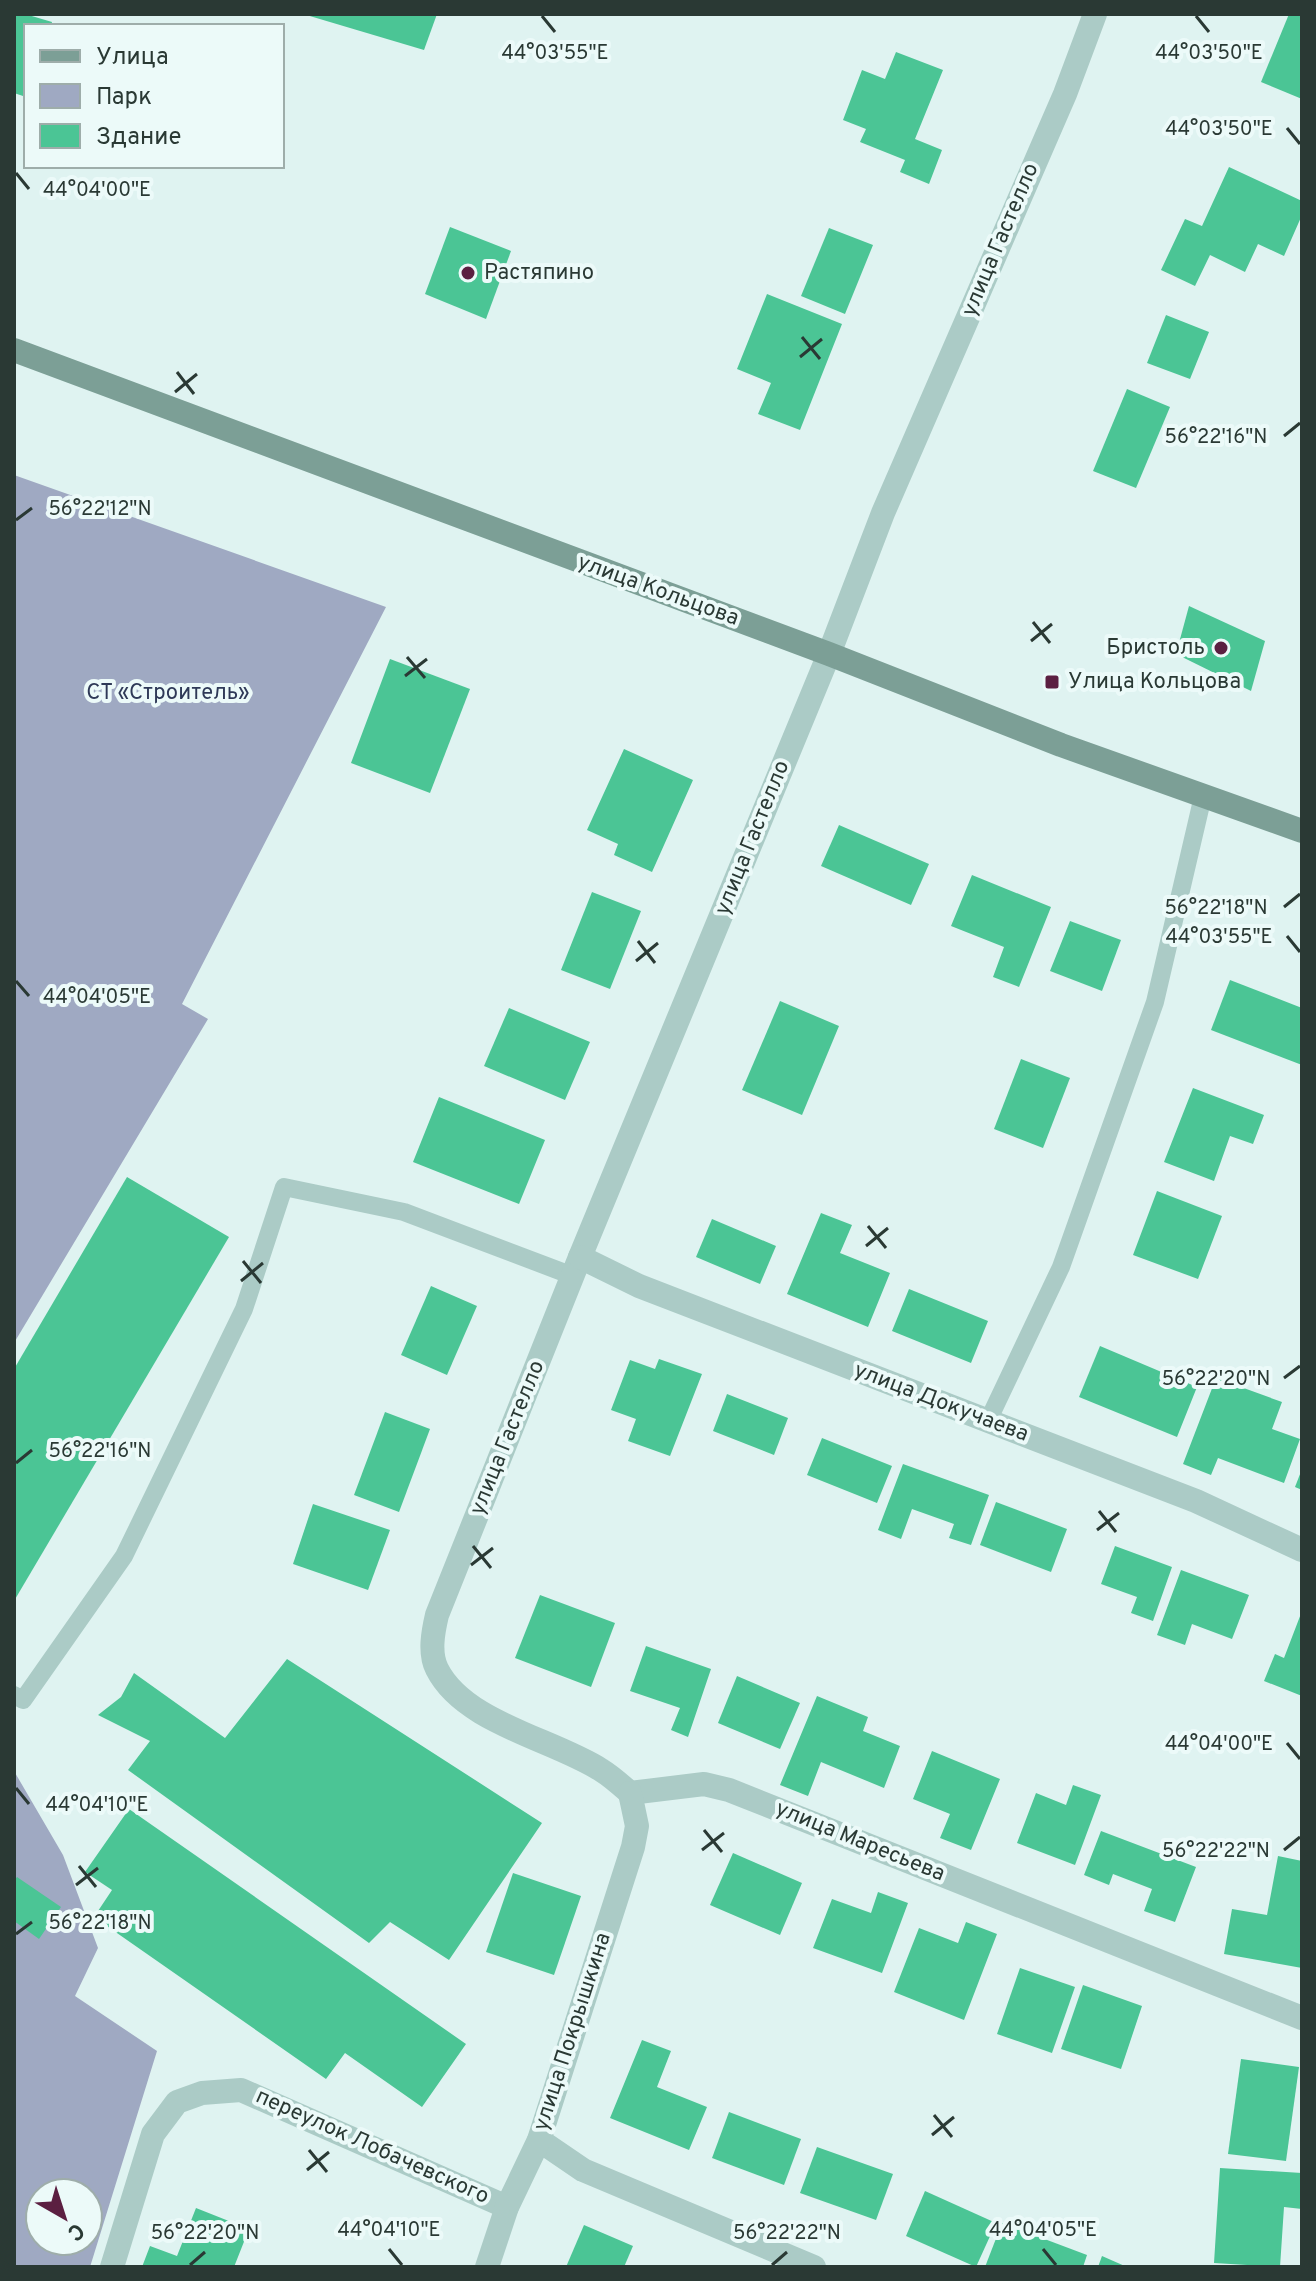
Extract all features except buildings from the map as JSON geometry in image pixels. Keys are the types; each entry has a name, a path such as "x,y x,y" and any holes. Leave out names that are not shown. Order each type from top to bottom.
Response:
{"main road":[{"name":"улица Кольцова","path":"14,350 829,654 1061,745 1302,831"}],"street":[{"name":"улица Гастелло","path":"630,1793 601,1770 477,1711 453,1692 436,1668 432,1642 437,1615 576,1267 829,654 883,513 1065,94 1095,14"},
{"name":"улица Докучаева","path":"576,1267 639,1286 1196,1501 1302,1550"},
{"name":"улица Маресьева","path":"630,1793 704,1784 729,1790 1302,2018"},
{"name":"улица Покрышкина","path":"487,2267 507,2207 539,2140 633,1847 637,1826 630,1793"},
{"name":"переулок Лобачевского","path":"112,2267 153,2134 177,2102 202,2093 241,2090 507,2207"},
{"path":"539,2140 583,2170 814,2267"}],"lane":[{"path":"988,1421 1061,1267 1155,1002 1203,796"},
{"path":"14,1695 23,1700 124,1556 244,1309 284,1187 404,1212 576,1267"}],"green space":[{"name":"СТ «Строитель»","path":"14,475 386,607 182,1004 208,1019 14,1343"},
{"path":"14,1771 63,1855 98,1948 75,1996 157,2051 104,2222 104,2177 24,2177 24,2257 93,2257 90,2267 14,2267"}],"place":[{"name":"Растяпино","path":"468,273"},
{"name":"Бристоль","path":"1221,648"},
{"name":"Улица Кольцова","path":"1052,682"}]}
